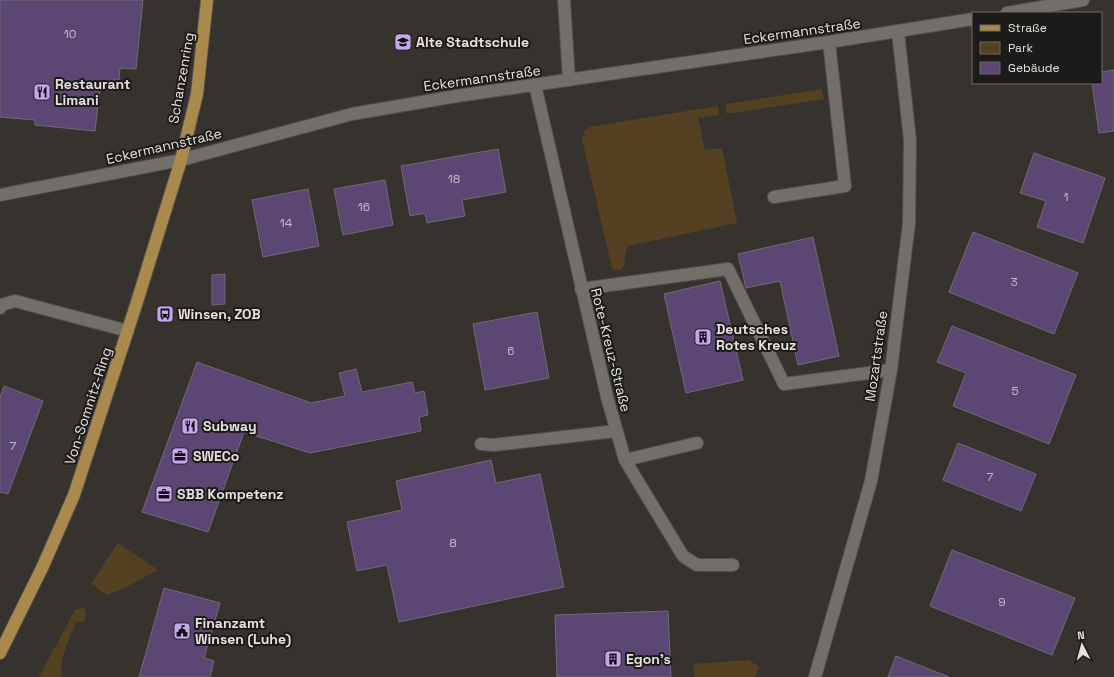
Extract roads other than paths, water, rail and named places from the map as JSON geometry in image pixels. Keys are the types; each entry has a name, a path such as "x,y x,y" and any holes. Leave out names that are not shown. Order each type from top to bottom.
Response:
{"main road":[{"name":"Schanzenring","path":"181,160 196,94 207,0"},
{"name":"Von-Somnitz-Ring","path":"0,653 43,566 74,495 128,331 181,160"}],"street":[{"path":"564,0 569,80"},
{"path":"1013,12 1083,0"},
{"name":"Eckermannstraße","path":"0,195 181,160 352,114 457,96 898,32 972,19"},
{"name":"Mozartstraße","path":"815,677 871,481 890,370 909,222 910,140 898,32"},
{"path":"774,197 845,186 830,42"},
{"name":"Rote-Kreuz-Straße","path":"535,85 581,289 616,431 625,460 683,556 697,565 733,565"},
{"path":"581,289 728,269 784,384 890,370"},
{"path":"0,308 1,305 16,301 128,331"},
{"path":"481,444 494,445 616,431"},
{"path":"625,460 697,443"}],"place":[{"name":"Alte Stadtschule","path":"403,42"},
{"name":"Restaurant Limani","path":"42,92"},
{"name":"Winsen, ZOB","path":"165,314"},
{"name":"Deutsches Rotes Kreuz","path":"703,337"},
{"name":"Subway","path":"190,426"},
{"name":"SWECo","path":"180,456"},
{"name":"SBB Kompetenz","path":"164,494"},
{"name":"Finanzamt Winsen (Luhe)","path":"182,631"},
{"name":"Egon's","path":"613,659"}]}
